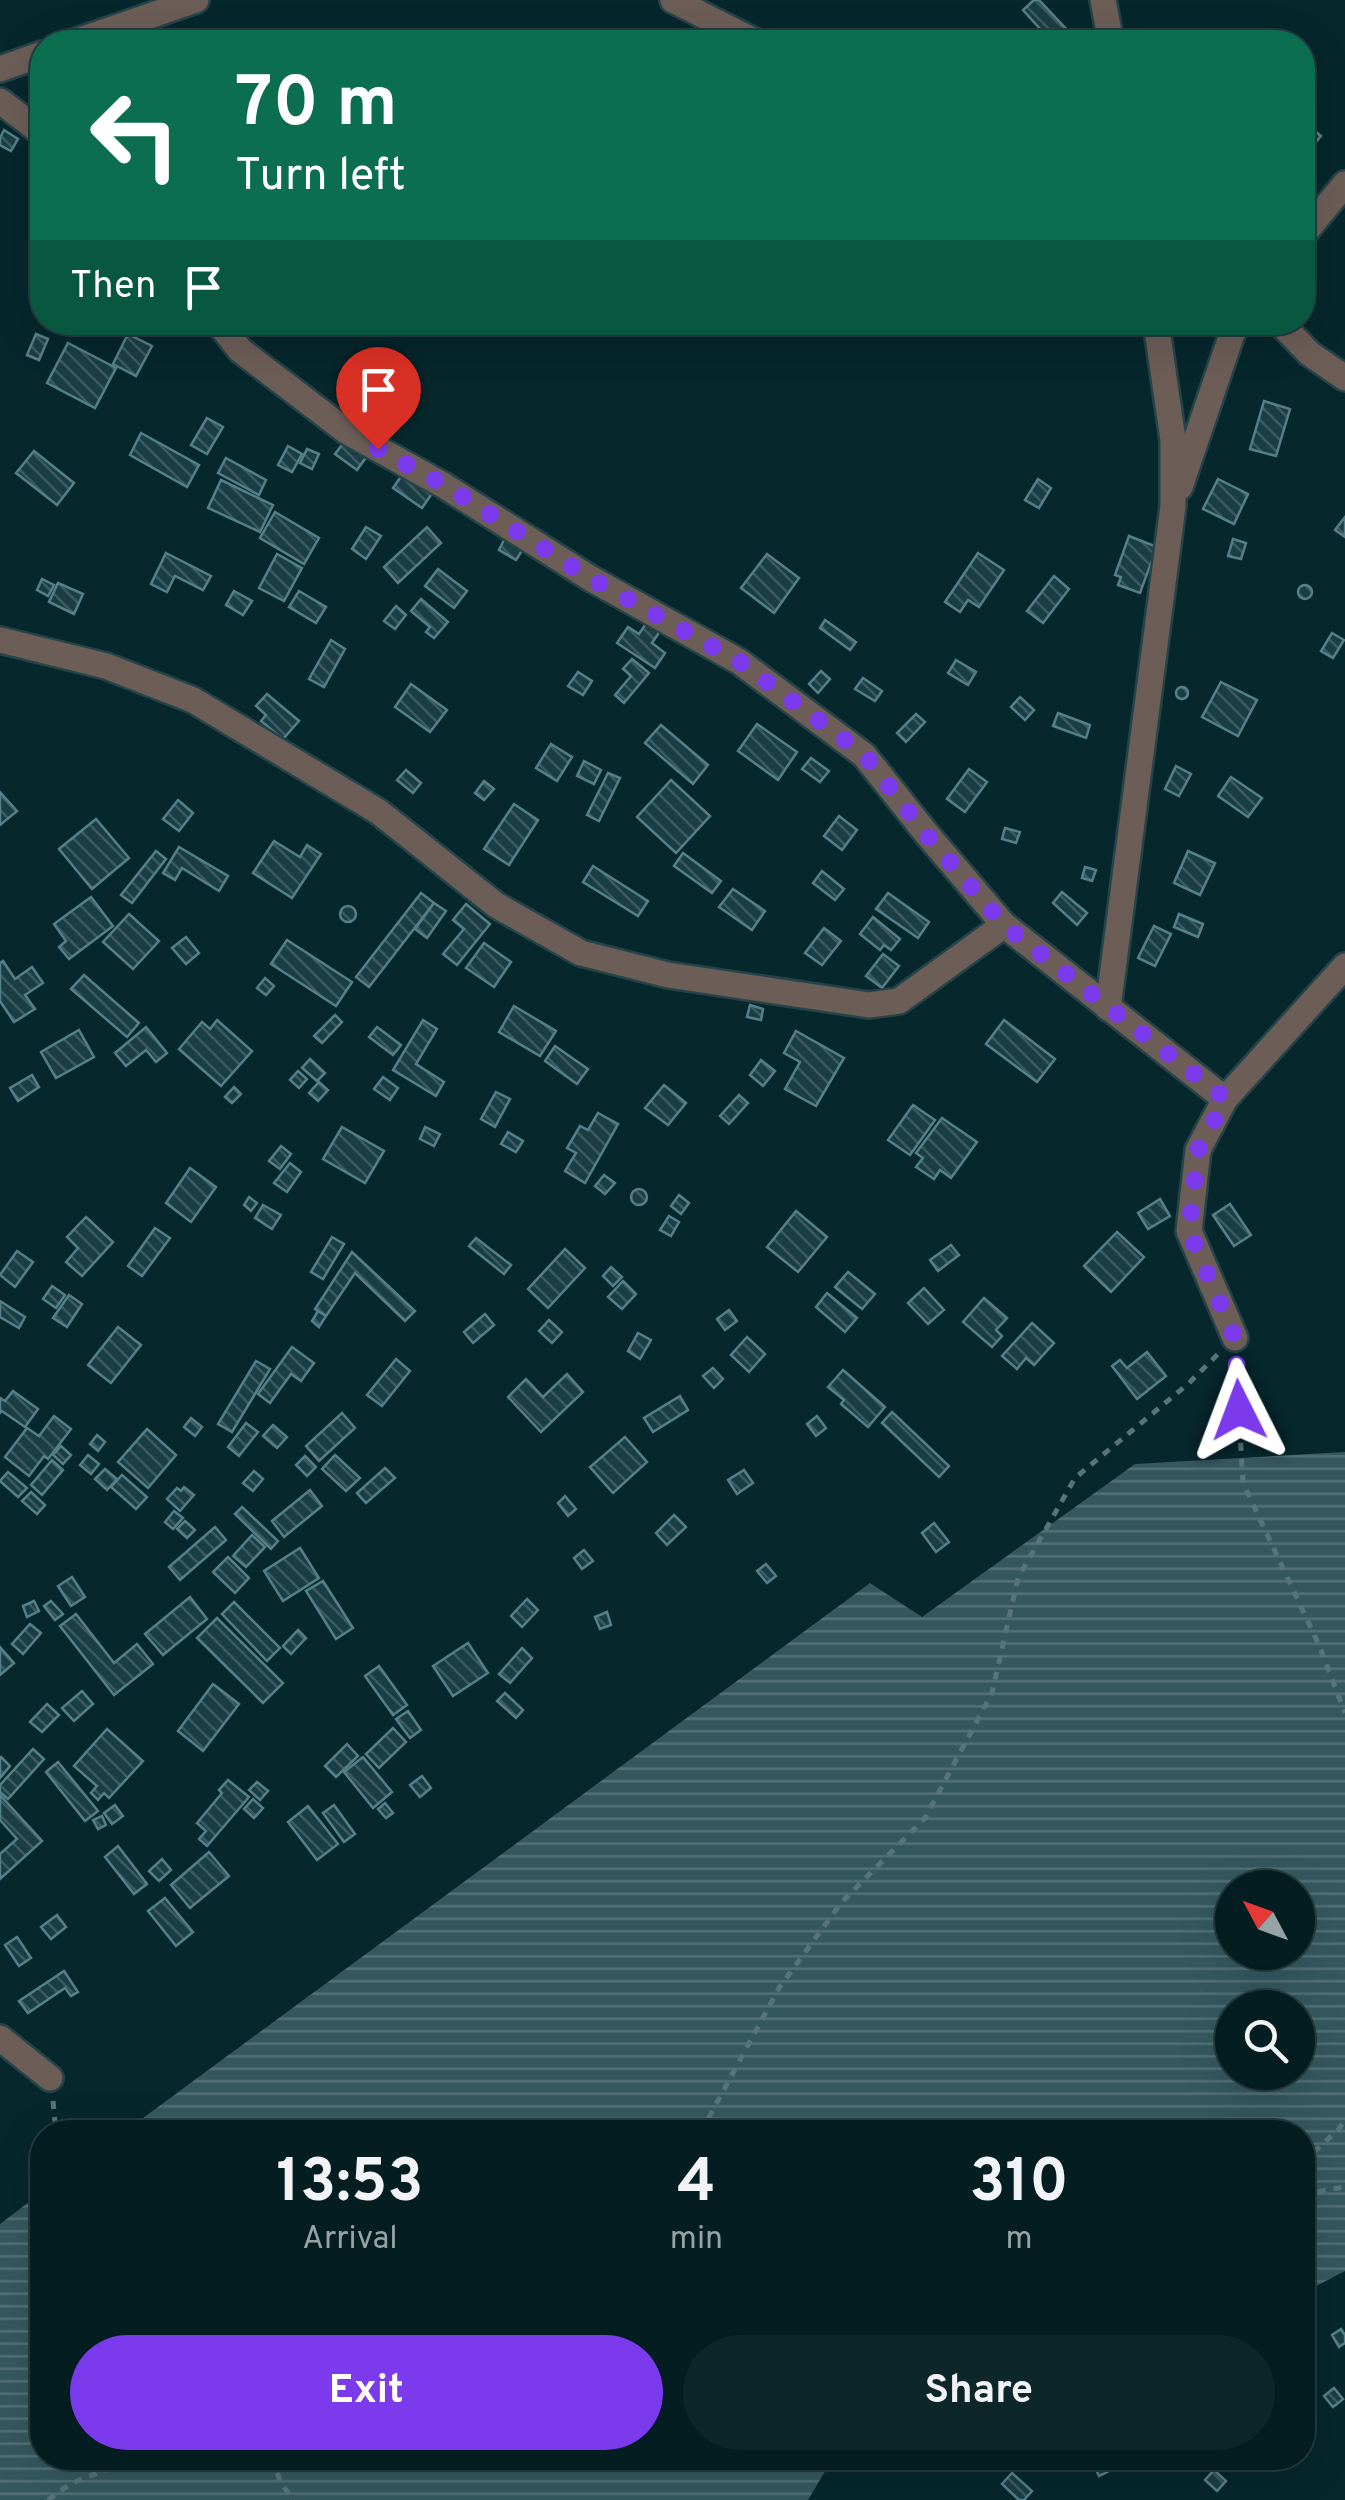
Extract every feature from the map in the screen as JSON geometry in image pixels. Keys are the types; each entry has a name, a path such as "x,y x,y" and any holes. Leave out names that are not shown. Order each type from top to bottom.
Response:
{"lane":[{"path":"109,30 196,0"},
{"path":"672,0 732,30"},
{"path":"1104,0 1109,30"},
{"path":"0,69 30,58"},
{"path":"0,101 30,124"},
{"path":"1315,220 1345,184"},
{"path":"228,335 240,350 346,431 443,484 590,578 740,662 864,754 1004,925 1226,1099"},
{"path":"1108,1008 1173,506 1173,440 1158,335"},
{"path":"1173,506 1232,335"},
{"path":"1292,335 1310,354 1345,378"},
{"path":"0,640 106,666 192,700 379,812 496,904 580,953 668,974 869,1005 900,1001 1004,925"},
{"path":"1235,1338 1189,1231 1198,1150 1226,1099 1345,966"},
{"path":"0,2038 50,2078"}],"path":[{"path":"1235,1338 1243,1483 1319,1645 1345,1713"},
{"path":"708,2120 779,1988 841,1903 926,1818 992,1694 1018,1578 1075,1478 1188,1384 1235,1338"},
{"path":"1315,2151 1345,2119"},
{"path":"1315,2192 1345,2187"},
{"path":"48,2500 70,2484 106,2470"},
{"path":"276,2470 294,2500"}],"water":[{"path":"1345,1452 1345,2271 1315,2287 1315,2120 140,2120 870,1583 922,1617 1135,1464"},
{"path":"30,2201 30,2470 826,2470 808,2500 0,2500 0,2224"}],"building":[{"path":"1039,0 1067,30 1041,30 1023,10"},
{"path":"4,130 18,139 11,151 0,145"},
{"path":"36,335 48,339 39,360 27,355"},
{"path":"128,335 152,346 136,376 113,364"},
{"path":"68,343 116,368 95,408 47,383"},
{"path":"1264,401 1290,409 1276,456 1250,449"},
{"path":"207,418 223,427 207,454 191,445"},
{"path":"141,433 199,465 187,487 130,455"},
{"path":"345,441 367,456 357,470 335,454"},
{"path":"288,446 302,454 292,472 278,465"},
{"path":"307,449 319,454 312,469 300,463"},
{"path":"34,451 74,483 57,505 16,473"},
{"path":"226,458 266,480 259,495 218,473"},
{"path":"402,475 431,495 422,508 393,488"},
{"path":"1038,479 1051,488 1039,508 1025,500"},
{"path":"1218,479 1248,494 1234,524 1203,509"},
{"path":"221,480 273,505 260,532 208,508"},
{"path":"275,512 319,538 304,564 260,538"},
{"path":"1345,517 1345,537 1335,530"},
{"path":"366,527 381,536 366,559 352,549"},
{"path":"427,527 441,543 398,583 384,567"},
{"path":"1129,536 1157,547 1140,593 1118,585 1121,577 1115,575"},
{"path":"505,538 523,549 516,560 499,550"},
{"path":"1233,539 1246,543 1241,559 1228,556"},
{"path":"166,553 211,576 203,590 175,576 167,592 151,584"},
{"path":"978,553 1004,570 979,607 968,600 960,612 945,602"},
{"path":"277,554 302,568 284,601 259,588"},
{"path":"767,554 799,578 774,613 741,588"},
{"path":"438,569 467,591 454,608 425,586"},
{"path":"1054,576 1069,589 1043,623 1027,611"},
{"path":"42,579 54,585 48,596 37,590"},
{"path":"58,583 83,594 74,614 49,602"},
{"path":"1305,585 1312,592 1305,599 1298,592"},
{"path":"234,591 252,601 243,615 226,605"},
{"path":"299,591 326,607 316,623 289,607"},
{"path":"421,599 448,622 434,638 426,632 430,627 411,611"},
{"path":"396,606 406,615 395,629 384,621"},
{"path":"825,620 856,642 850,650 820,628"},
{"path":"647,622 660,631 652,643 665,653 655,668 617,643 628,627 639,634"},
{"path":"1332,633 1344,640 1333,658 1321,651"},
{"path":"331,640 345,649 324,687 309,679"},
{"path":"632,659 649,673 624,703 615,695 631,676 623,669"},
{"path":"956,660 976,672 968,685 948,673"},
{"path":"821,671 830,679 818,693 809,684"},
{"path":"578,672 592,681 583,695 568,686"},
{"path":"863,678 882,691 875,701 855,689"},
{"path":"1221,682 1257,700 1238,736 1202,717"},
{"path":"411,684 447,710 430,732 395,707"},
{"path":"1177,688 1187,688 1187,698 1177,698"},
{"path":"267,694 299,721 283,739 261,721 266,715 256,706"},
{"path":"1020,697 1034,710 1025,720 1011,707"},
{"path":"1058,713 1090,725 1086,738 1053,726"},
{"path":"916,714 925,722 906,742 897,733"},
{"path":"757,724 797,752 778,780 738,751"},
{"path":"661,725 708,765 693,784 645,743"},
{"path":"551,744 572,757 557,781 536,768"},
{"path":"811,758 829,771 820,782 802,769"},
{"path":"584,761 601,770 594,784 577,776"},
{"path":"1176,766 1191,774 1179,796 1165,789"},
{"path":"969,769 987,782 965,812 947,799"},
{"path":"406,770 421,783 413,793 397,780"},
{"path":"608,773 620,778 599,821 587,815"},
{"path":"1231,777 1262,798 1248,817 1218,796"},
{"path":"671,780 710,816 676,853 637,817"},
{"path":"484,781 494,789 484,800 475,793"},
{"path":"0,792 17,811 0,825"},
{"path":"178,800 193,813 179,831 163,819"},
{"path":"514,804 538,820 509,865 484,849"},
{"path":"839,816 857,830 842,850 824,836"},
{"path":"96,819 129,858 92,889 59,849"},
{"path":"1005,828 1020,832 1016,843 1002,839"},
{"path":"274,841 300,857 307,845 321,854 292,898 253,873"},
{"path":"179,847 228,876 219,891 182,868 175,880 163,873"},
{"path":"156,851 166,859 132,903 121,895"},
{"path":"1188,851 1215,863 1200,895 1174,883"},
{"path":"683,853 721,881 712,893 674,866"},
{"path":"593,866 648,901 638,916 583,882"},
{"path":"1085,867 1096,870 1092,881 1082,878"},
{"path":"822,871 844,889 835,900 813,883"},
{"path":"733,889 765,911 752,930 719,907"},
{"path":"1062,892 1087,913 1077,925 1053,903"},
{"path":"421,893 434,903 369,987 356,977"},
{"path":"888,893 929,922 918,938 876,909"},
{"path":"91,897 113,926 69,959 59,947 66,941 54,924"},
{"path":"434,903 446,911 427,938 415,929"},
{"path":"466,904 490,924 457,965 443,954 464,929 453,920"},
{"path":"348,906 356,914 348,922 340,914"},
{"path":"129,914 159,941 133,969 103,942"},
{"path":"1179,914 1203,924 1198,937 1174,927"},
{"path":"873,917 900,939 891,950 884,945 880,950 860,934"},
{"path":"1154,926 1171,934 1155,966 1138,958"},
{"path":"824,928 841,941 822,965 805,953"},
{"path":"186,937 199,953 186,964 172,948"},
{"path":"287,940 352,982 336,1006 271,964"},
{"path":"484,943 511,962 494,987 466,968"},
{"path":"883,954 899,966 882,988 866,976"},
{"path":"3,961 15,979 32,967 43,983 25,995 35,1009 14,1022 0,1001"},
{"path":"84,975 139,1023 127,1037 71,989"},
{"path":"265,978 274,986 266,995 257,988"},
{"path":"750,1005 763,1009 761,1020 747,1017"},
{"path":"514,1006 556,1031 540,1056 499,1032"},
{"path":"335,1015 342,1022 322,1043 314,1036"},
{"path":"217,1020 252,1051 221,1086 179,1049 202,1022 210,1029"},
{"path":"423,1020 437,1029 416,1064 444,1082 436,1096 393,1070"},
{"path":"1004,1020 1055,1059 1037,1082 986,1044"},
{"path":"146,1027 167,1053 156,1062 146,1050 126,1066 115,1053"},
{"path":"377,1027 401,1045 393,1055 369,1037"},
{"path":"79,1030 94,1057 56,1078 41,1052"},
{"path":"796,1031 844,1058 816,1106 785,1089 800,1062 784,1053"},
{"path":"555,1046 588,1069 577,1084 545,1061"},
{"path":"310,1059 325,1073 317,1081 302,1068"},
{"path":"761,1060 775,1071 763,1086 750,1075"},
{"path":"298,1071 307,1079 299,1088 290,1080"},
{"path":"32,1075 39,1087 18,1101 10,1088"},
{"path":"383,1077 398,1088 390,1100 374,1089"},
{"path":"319,1082 328,1090 318,1101 309,1093"},
{"path":"664,1085 686,1103 668,1125 645,1108"},
{"path":"234,1087 241,1094 232,1103 225,1097"},
{"path":"496,1092 510,1099 495,1127 481,1119"},
{"path":"739,1095 748,1103 729,1124 720,1116"},
{"path":"913,1105 935,1120 910,1155 888,1140"},
{"path":"598,1113 618,1124 585,1183 565,1171 576,1153 567,1148 580,1126 588,1130"},
{"path":"942,1118 977,1142 951,1178 940,1170 934,1179 916,1167 923,1158 916,1153"},
{"path":"342,1127 384,1151 365,1183 323,1159"},
{"path":"425,1127 440,1134 434,1146 420,1139"},
{"path":"508,1132 523,1141 516,1152 501,1144"},
{"path":"281,1146 291,1154 280,1169 269,1161"},
{"path":"290,1163 301,1172 287,1192 274,1183"},
{"path":"190,1168 216,1187 191,1222 166,1203"},
{"path":"604,1175 615,1183 605,1194 595,1186"},
{"path":"639,1189 647,1197 639,1205 631,1197"},
{"path":"679,1195 689,1203 681,1214 671,1206"},
{"path":"249,1197 257,1203 251,1211 244,1205"},
{"path":"1160,1199 1170,1216 1148,1229 1138,1213"},
{"path":"1230,1204 1251,1235 1234,1246 1213,1215"},
{"path":"263,1205 281,1215 272,1229 255,1218"},
{"path":"796,1211 827,1237 798,1272 767,1247"},
{"path":"669,1216 679,1222 671,1236 660,1230"},
{"path":"86,1217 113,1242 82,1276 66,1262 78,1248 67,1237"},
{"path":"155,1228 170,1238 142,1276 128,1266"},
{"path":"1117,1232 1144,1257 1111,1292 1084,1266"},
{"path":"332,1237 344,1244 323,1279 311,1272"},
{"path":"476,1238 511,1265 504,1274 469,1246"},
{"path":"951,1245 959,1255 938,1271 930,1260"},
{"path":"565,1249 585,1268 548,1308 528,1289"},
{"path":"17,1251 33,1262 15,1287 0,1275"},
{"path":"352,1252 415,1311 405,1321 355,1273 326,1316 315,1309"},
{"path":"611,1267 622,1277 613,1286 603,1276"},
{"path":"848,1272 875,1294 862,1309 835,1287"},
{"path":"623,1281 636,1294 622,1309 608,1297"},
{"path":"52,1286 65,1295 56,1308 43,1299"},
{"path":"924,1288 944,1310 928,1324 908,1303"},
{"path":"827,1293 857,1318 845,1332 816,1307"},
{"path":"69,1295 82,1304 67,1327 53,1318"},
{"path":"984,1298 1007,1318 996,1330 1002,1336 992,1347 963,1322"},
{"path":"0,1301 25,1317 19,1328 0,1317"},
{"path":"729,1310 737,1321 725,1330 717,1319"},
{"path":"318,1311 326,1316 319,1327 312,1321"},
{"path":"485,1314 494,1325 473,1343 464,1332"},
{"path":"549,1320 562,1332 552,1343 539,1331"},
{"path":"1032,1323 1054,1343 1034,1365 1026,1358 1017,1369 1002,1356"},
{"path":"118,1327 141,1345 111,1383 88,1365"},
{"path":"638,1333 651,1340 640,1359 628,1351"},
{"path":"747,1337 765,1354 749,1372 731,1355"},
{"path":"292,1347 314,1363 301,1381 291,1374 270,1403 258,1394"},
{"path":"1147,1352 1166,1376 1137,1399 1112,1366 1120,1360 1127,1368"},
{"path":"396,1359 410,1371 382,1406 367,1395"},
{"path":"256,1361 270,1369 232,1432 218,1424"},
{"path":"713,1368 723,1379 714,1388 703,1376"},
{"path":"843,1370 885,1407 868,1427 828,1387"},
{"path":"567,1374 583,1392 541,1432 508,1397 526,1379 543,1397"},
{"path":"13,1391 38,1409 25,1427 0,1413 0,1398 5,1401"},
{"path":"680,1396 688,1410 653,1432 644,1418"},
{"path":"892,1412 949,1466 939,1477 882,1423"},
{"path":"342,1413 355,1428 319,1461 306,1446"},
{"path":"54,1416 71,1429 29,1476 5,1457 27,1428 39,1436"},
{"path":"817,1416 826,1428 816,1436 807,1424"},
{"path":"191,1418 202,1427 195,1436 184,1427"},
{"path":"246,1423 258,1432 239,1456 228,1447"},
{"path":"273,1425 287,1437 277,1448 263,1436"},
{"path":"147,1429 176,1455 148,1488 118,1462"},
{"path":"97,1435 105,1442 98,1451 90,1444"},
{"path":"625,1437 647,1462 613,1493 590,1467"},
{"path":"61,1446 71,1455 63,1464 53,1455"},
{"path":"88,1455 99,1464 91,1474 80,1465"},
{"path":"335,1455 360,1478 346,1491 322,1469"},
{"path":"305,1456 316,1467 307,1476 296,1465"},
{"path":"52,1460 63,1470 42,1495 31,1485"},
{"path":"385,1468 395,1478 366,1503 357,1493"},
{"path":"105,1469 117,1479 107,1490 95,1479"},
{"path":"744,1470 753,1483 737,1494 728,1480"},
{"path":"254,1471 263,1479 253,1491 243,1483"},
{"path":"8,1472 27,1488 18,1497 0,1481"},
{"path":"122,1475 147,1497 136,1509 111,1487"},
{"path":"184,1487 194,1495 180,1511 167,1499 177,1488 181,1491"},
{"path":"310,1490 322,1506 284,1537 272,1521"},
{"path":"31,1492 45,1505 37,1514 22,1501"},
{"path":"565,1496 576,1509 568,1516 558,1503"},
{"path":"242,1507 278,1541 271,1549 235,1514"},
{"path":"174,1511 183,1518 173,1529 165,1522"},
{"path":"674,1515 686,1527 667,1545 656,1533"},
{"path":"185,1521 195,1530 187,1538 177,1529"},
{"path":"934,1523 949,1542 936,1552 922,1533"},
{"path":"215,1527 226,1540 180,1580 169,1567"},
{"path":"252,1535 265,1547 246,1567 233,1556"},
{"path":"300,1548 319,1578 283,1601 264,1571"},
{"path":"584,1550 593,1561 582,1569 574,1558"},
{"path":"228,1557 249,1578 235,1593 213,1572"},
{"path":"766,1564 776,1576 767,1583 757,1571"},
{"path":"72,1577 85,1597 71,1606 58,1586"},
{"path":"323,1581 353,1628 336,1639 306,1591"},
{"path":"190,1597 207,1619 163,1655 145,1634"},
{"path":"527,1599 538,1610 522,1627 511,1616"},
{"path":"34,1601 39,1611 27,1617 23,1606"},
{"path":"51,1601 63,1614 55,1620 44,1606"},
{"path":"234,1602 280,1648 267,1661 222,1614"},
{"path":"607,1612 611,1625 600,1629 595,1617"},
{"path":"76,1614 114,1663 137,1644 153,1664 114,1695 60,1626"},
{"path":"217,1618 283,1683 263,1703 197,1638"},
{"path":"30,1624 41,1633 23,1654 12,1644"},
{"path":"298,1630 306,1638 291,1654 283,1646"},
{"path":"468,1643 488,1673 453,1696 433,1666"},
{"path":"0,1647 14,1663 0,1675"},
{"path":"522,1648 532,1658 510,1683 499,1674"},
{"path":"379,1666 407,1705 393,1715 365,1676"},
{"path":"213,1684 239,1704 203,1751 178,1731"},
{"path":"82,1691 93,1704 74,1721 62,1708"},
{"path":"505,1693 523,1710 516,1718 497,1701"},
{"path":"47,1704 59,1715 42,1732 30,1722"},
{"path":"408,1711 421,1730 410,1738 396,1719"},
{"path":"393,1728 406,1742 379,1768 366,1754"},
{"path":"107,1729 143,1761 109,1798 104,1793 98,1800 91,1793 97,1786 74,1766"},
{"path":"347,1744 358,1756 336,1777 325,1766"},
{"path":"33,1749 44,1759 8,1799 0,1792 0,1785"},
{"path":"363,1757 392,1792 373,1808 344,1772"},
{"path":"0,1758 10,1766 0,1778"},
{"path":"58,1762 98,1811 85,1821 46,1772"},
{"path":"422,1776 431,1788 420,1797 410,1785"},
{"path":"228,1780 249,1797 207,1846 199,1839 206,1831 197,1823"},
{"path":"257,1782 268,1791 260,1800 249,1790"},
{"path":"0,1795 42,1841 0,1879 0,1854 17,1839 0,1820"},
{"path":"253,1799 263,1808 254,1818 244,1809"},
{"path":"385,1803 393,1813 386,1818 378,1809"},
{"path":"115,1805 123,1816 112,1824 104,1813"},
{"path":"334,1805 355,1834 344,1842 323,1813"},
{"path":"308,1806 338,1844 317,1860 288,1822"},
{"path":"102,1816 106,1825 98,1829 93,1820"},
{"path":"118,1846 147,1884 134,1894 105,1857"},
{"path":"209,1852 229,1876 190,1908 171,1885"},
{"path":"162,1859 171,1870 159,1881 149,1871"},
{"path":"165,1898 193,1932 176,1946 148,1911"},
{"path":"57,1915 66,1927 51,1939 41,1927"},
{"path":"17,1937 31,1958 19,1966 5,1945"},
{"path":"64,1971 78,1992 71,1996 65,1988 28,2013 19,2001"},
{"path":"1341,2329 1345,2343 1339,2347 1332,2335"},
{"path":"1334,2388 1343,2399 1333,2407 1324,2396"},
{"path":"1214,2470 1226,2481 1217,2491 1205,2480"},
{"path":"1012,2473 1032,2491 1024,2500 1002,2484"}],"route":[{"path":"378,449 443,484 590,578 740,662 864,754 1004,925 1226,1099 1198,1150 1189,1231 1235,1338 1239,1410"}]}
